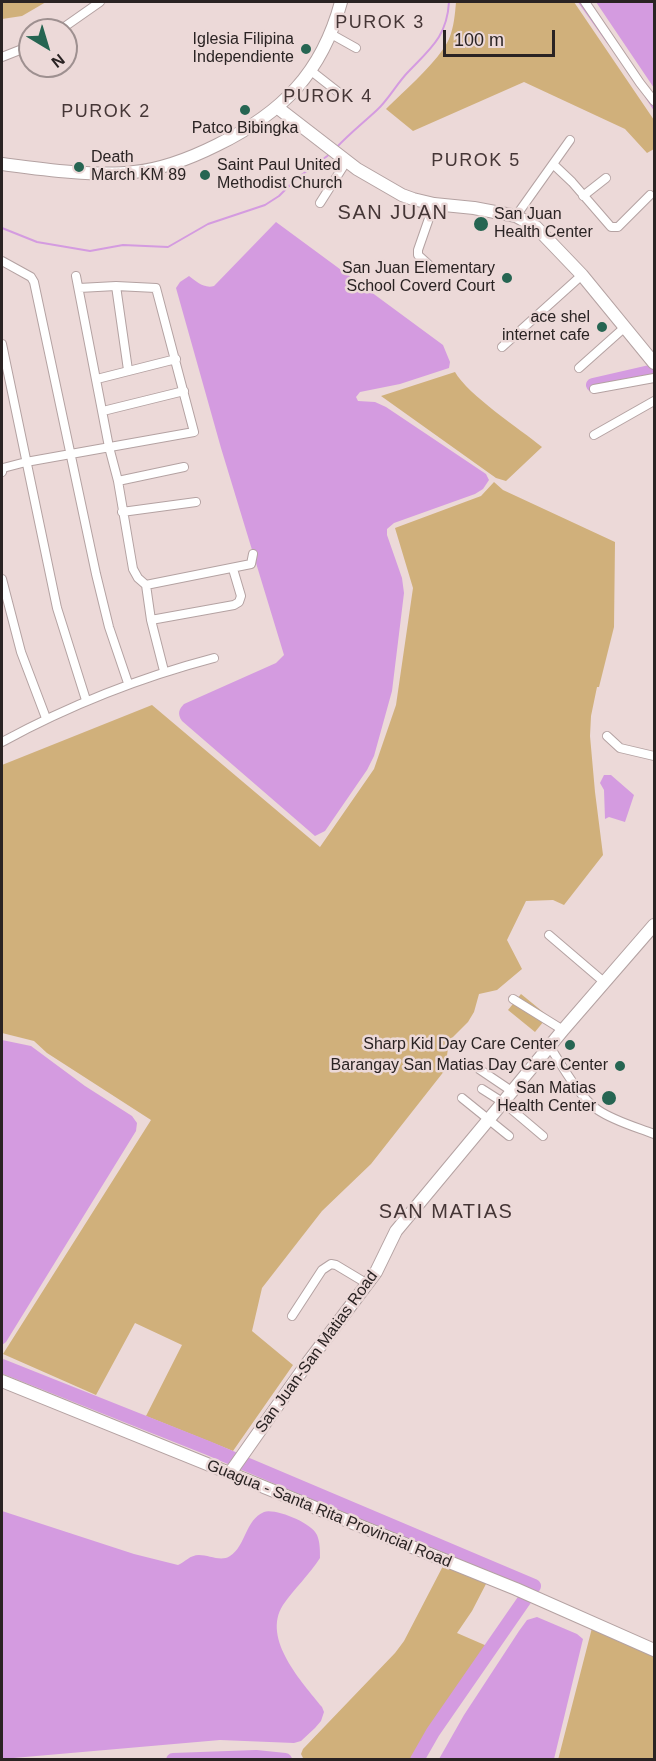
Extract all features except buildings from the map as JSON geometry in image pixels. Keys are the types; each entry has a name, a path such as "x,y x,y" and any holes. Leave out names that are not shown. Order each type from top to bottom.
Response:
{"street":[{"path":"77,18 100,2"},
{"path":"585,2 654,101"},
{"path":"2,165 82,172 134,172 179,161 224,141 278,108 297,88 331,34 337,3"},
{"path":"331,34 356,48"},
{"path":"2,57 18,51"},
{"path":"310,70 338,92"},
{"path":"278,108 342,159 368,177 402,195 434,204 474,208 516,216 536,228 582,275 654,363"},
{"path":"516,216 570,140"},
{"path":"320,203 342,159"},
{"path":"553,164 608,225 614,228 650,195"},
{"path":"583,196 606,178"},
{"path":"429,265 418,255 418,250 434,204"},
{"path":"2,261 31,277 34,282 109,627 128,683"},
{"path":"502,347 582,275"},
{"path":"76,276 109,447 118,481 133,569 146,585 151,620 164,671"},
{"path":"2,472 3,468 26,462 194,432 156,288 116,286 79,288"},
{"path":"116,286 128,370"},
{"path":"579,368 625,327"},
{"path":"2,344 57,609 86,699"},
{"path":"97,379 176,359"},
{"path":"594,389 654,378"},
{"path":"103,411 184,391"},
{"path":"594,435 654,401"},
{"path":"118,481 184,466"},
{"path":"122,512 196,502"},
{"path":"146,585 251,564 253,554"},
{"path":"151,620 234,605 239,602 241,596 233,569"},
{"path":"2,579 21,652 46,718"},
{"path":"2,742 86,699 164,671 213,658"},
{"path":"607,736 620,747 654,756"},
{"name":"San Juan-San Matias Road","path":"232,1470 376,1272 396,1231 563,1030 654,925"},
{"path":"549,935 604,982"},
{"path":"513,999 563,1030"},
{"path":"550,1047 590,1103 614,1118 654,1134"},
{"path":"479,1069 513,1092"},
{"path":"482,1089 504,1103 543,1136"},
{"path":"462,1098 509,1136"},
{"path":"292,1316 322,1270 330,1264 336,1265 366,1283"},
{"name":"Guagua - Santa Rita Provincial Road","path":"2,1381 232,1470 516,1589 654,1650"}],"shaded area":[{"path":"2,2 46,2 22,16 2,19"},
{"path":"456,2 574,2 654,120 654,149 647,153 625,129 524,82 413,131 386,109 420,76 444,48 452,30"},
{"path":"596,2 654,2 654,88"},
{"path":"276,222 443,345 450,362 449,368 400,384 360,392 356,397 358,401 375,402 386,407 486,474 489,480 483,489 475,494 394,523 387,529 402,578 404,593 392,691 374,756 367,770 325,831 315,836 182,721 179,714 184,704 276,663 284,655 221,448 176,288 189,276 204,285 214,286"},
{"path":"455,372 482,401 542,447 506,481 496,478 381,396"},
{"path":"494,482 503,490 615,542 614,627 599,687 597,687 591,716 590,736 603,855 564,905 553,900 526,901 507,940 522,969 497,990 479,994 474,1012 468,1022 449,1041 445,1070 371,1164 322,1211 262,1288 252,1331 293,1365 233,1451 146,1416 182,1345 135,1323 96,1395 3,1354 151,1120 47,1053 34,1041 2,1033 2,765 152,705 320,847 374,769 396,705 413,588 395,528 481,496"},
{"path":"604,775 611,775 634,795 625,822 609,817 605,819 604,790 600,783"},
{"path":"521,994 548,1016 535,1032 508,1010"},
{"path":"2,1040 31,1046 85,1086 132,1116 137,1123 136,1131 2,1345"},
{"path":"2,1511 134,1554 178,1565 196,1555 219,1558 230,1556 239,1546 253,1521 264,1512 276,1512 301,1521 317,1535 320,1558 283,1605 278,1618 277,1632 287,1660 322,1707 324,1712 321,1721 301,1741 294,1743 220,1740 2,1759"},
{"path":"443,1566 487,1582 457,1633 487,1646 415,1759 303,1758 301,1754 303,1749 404,1641"},
{"path":"537,1617 577,1634 583,1639 554,1759 439,1759 464,1715 519,1631 527,1620"},
{"path":"592,1628 654,1656 654,1759 558,1760"}],"waterway":[{"path":"336,148 381,106 431,48 445,24 449,2"},
{"path":"579,2 608,43"},
{"path":"646,97 654,109"},
{"path":"2,228 37,242 90,251 123,245 168,247 208,224 265,205 330,154"},
{"path":"593,385 654,371"},
{"path":"2,1366 208,1448 534,1586 433,1732 417,1760"},
{"path":"173,1760 256,1757 285,1760"}],"place":[{"name":"Iglesia Filipina Independiente","path":"306,49"},
{"name":"Patco Bibingka","path":"245,110"},
{"name":"Death March KM 89","path":"79,167"},
{"name":"Saint Paul United Methodist Church","path":"205,175"},
{"name":"San Juan Health Center","path":"481,224"},
{"name":"San Juan Elementary School Coverd Court","path":"507,278"},
{"name":"ace shel internet cafe","path":"602,327"},
{"name":"Sharp Kid Day Care Center","path":"570,1045"},
{"name":"Barangay San Matias Day Care Center","path":"620,1066"},
{"name":"San Matias Health Center","path":"609,1098"}],"district":[{"name":"PUROK 3","path":"380,23"},
{"name":"PUROK 4","path":"328,97"},
{"name":"PUROK 2","path":"106,112"},
{"name":"PUROK 5","path":"476,161"},
{"name":"SAN JUAN","path":"393,213"},
{"name":"SAN MATIAS","path":"446,1212"}]}
